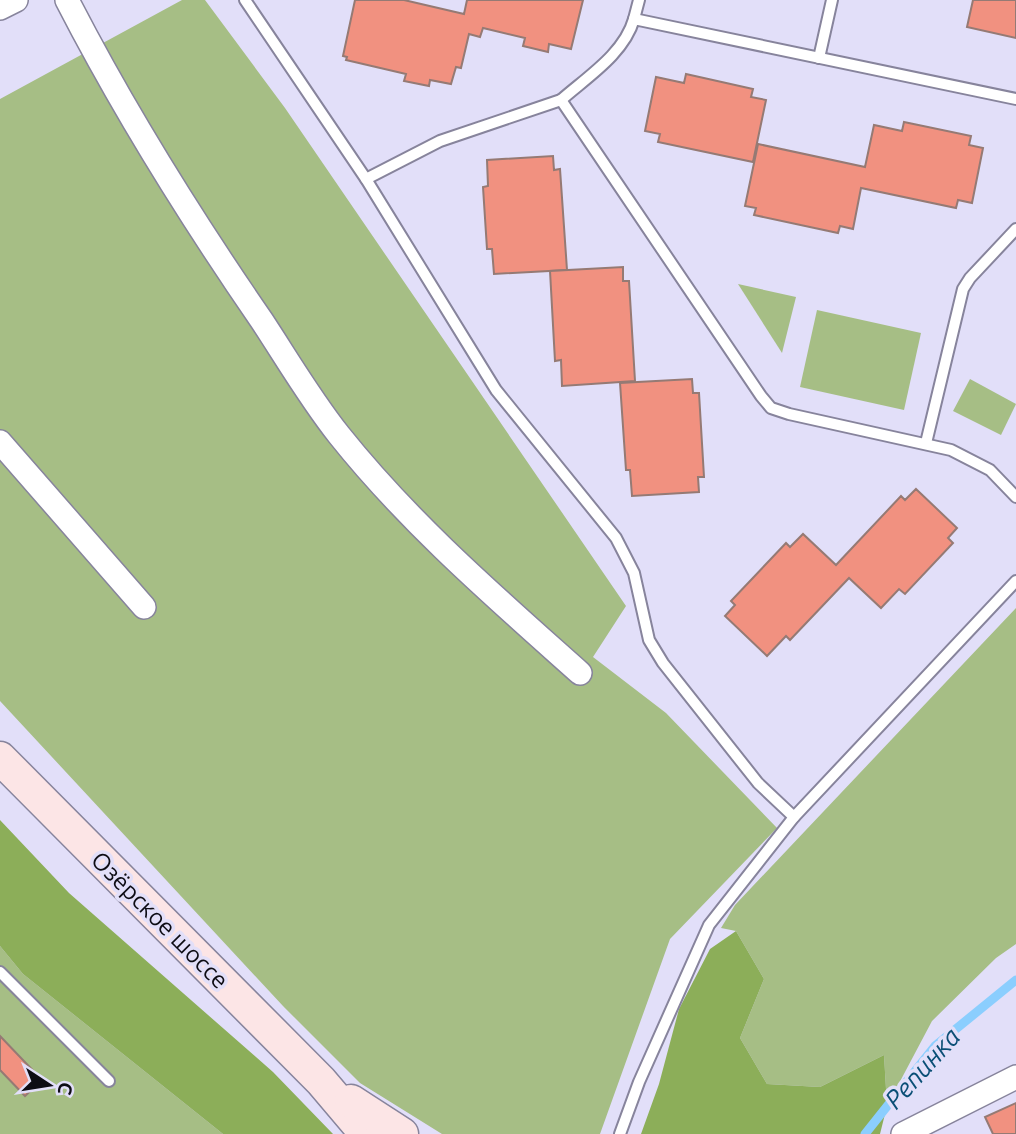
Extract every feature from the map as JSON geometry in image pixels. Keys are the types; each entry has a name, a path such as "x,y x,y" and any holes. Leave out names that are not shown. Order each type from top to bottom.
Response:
{"main road":[{"name":"Озёрское шоссе","path":"0,758 321,1081"},
{"path":"321,1081 366,1134"},
{"path":"321,1081 402,1134"}],"street":[{"path":"0,8 16,0"},
{"path":"67,0 119,96 219,258 338,434 397,501 470,575 580,673"},
{"path":"0,442 144,607"},
{"path":"903,1134 1016,1077"}],"lane":[{"path":"245,0 366,179 496,390 616,538 634,573 649,640 663,663 758,783 794,817"},
{"path":"366,179 440,141 561,100 622,46 630,33 639,0"},
{"path":"819,58 832,0"},
{"path":"634,19 1016,99"},
{"path":"561,100 771,408 951,450 990,470 1016,497"},
{"path":"926,443 963,289 1016,229"},
{"path":"620,1134 639,1082 709,925 794,817 1016,581"},
{"path":"0,972 8,987 109,1081"}],"green space":[{"path":"182,0 205,0 285,108 626,606 593,657 666,713 777,828 670,939 600,1134 442,1134 360,1083 283,1006 0,701 0,99"},
{"path":"738,284 796,297 782,353"},
{"path":"817,310 921,333 904,410 800,387"},
{"path":"970,379 1016,404 1001,435 953,411"},
{"path":"1016,608 1016,944 996,958 932,1021 887,1106 884,1055 820,1087 767,1084 740,1038 764,979 736,931 721,928 735,905"},
{"path":"0,820 69,893 273,1072 333,1134 223,1134 23,974 0,946"},
{"path":"736,931 764,979 740,1038 767,1084 820,1087 884,1055 887,1106 880,1134 641,1134 659,1084 679,1009 710,949"},
{"path":"0,946 23,974 223,1134 0,1134"}],"building":[{"path":"355,0 404,0 464,14 467,0 583,0 571,49 549,44 548,52 523,46 525,38 483,28 480,37 469,34 461,68 456,67 451,84 430,80 429,86 404,81 406,74 346,60 347,57 343,56"},
{"path":"973,0 1016,0 1016,38 967,27"},
{"path":"686,74 753,89 751,97 766,100 753,162 658,142 660,134 645,131 656,77 684,83"},
{"path":"904,122 971,136 969,145 983,148 972,203 958,200 956,208 861,188 853,229 840,226 838,233 754,215 756,208 745,206 758,144 865,167 874,125 902,131"},
{"path":"553,156 554,170 560,169 567,270 494,274 492,249 487,249 483,187 488,186 487,160"},
{"path":"623,267 623,281 629,281 635,381 562,386 561,360 555,361 550,271"},
{"path":"692,379 693,393 699,393 704,477 698,477 699,492 632,496 630,470 626,470 620,383"},
{"path":"916,489 957,528 948,538 953,543 905,594 899,589 881,608 849,578 790,640 786,636 767,656 725,616 735,605 731,601 786,543 790,547 803,534 836,565 901,496 905,500"},
{"path":"0,1036 42,1080 25,1096 0,1070"},
{"path":"1016,1103 1016,1134 993,1134 985,1117"}],"waterway":[{"name":"Репинка","path":"865,1134 935,1046 1016,980"}]}
